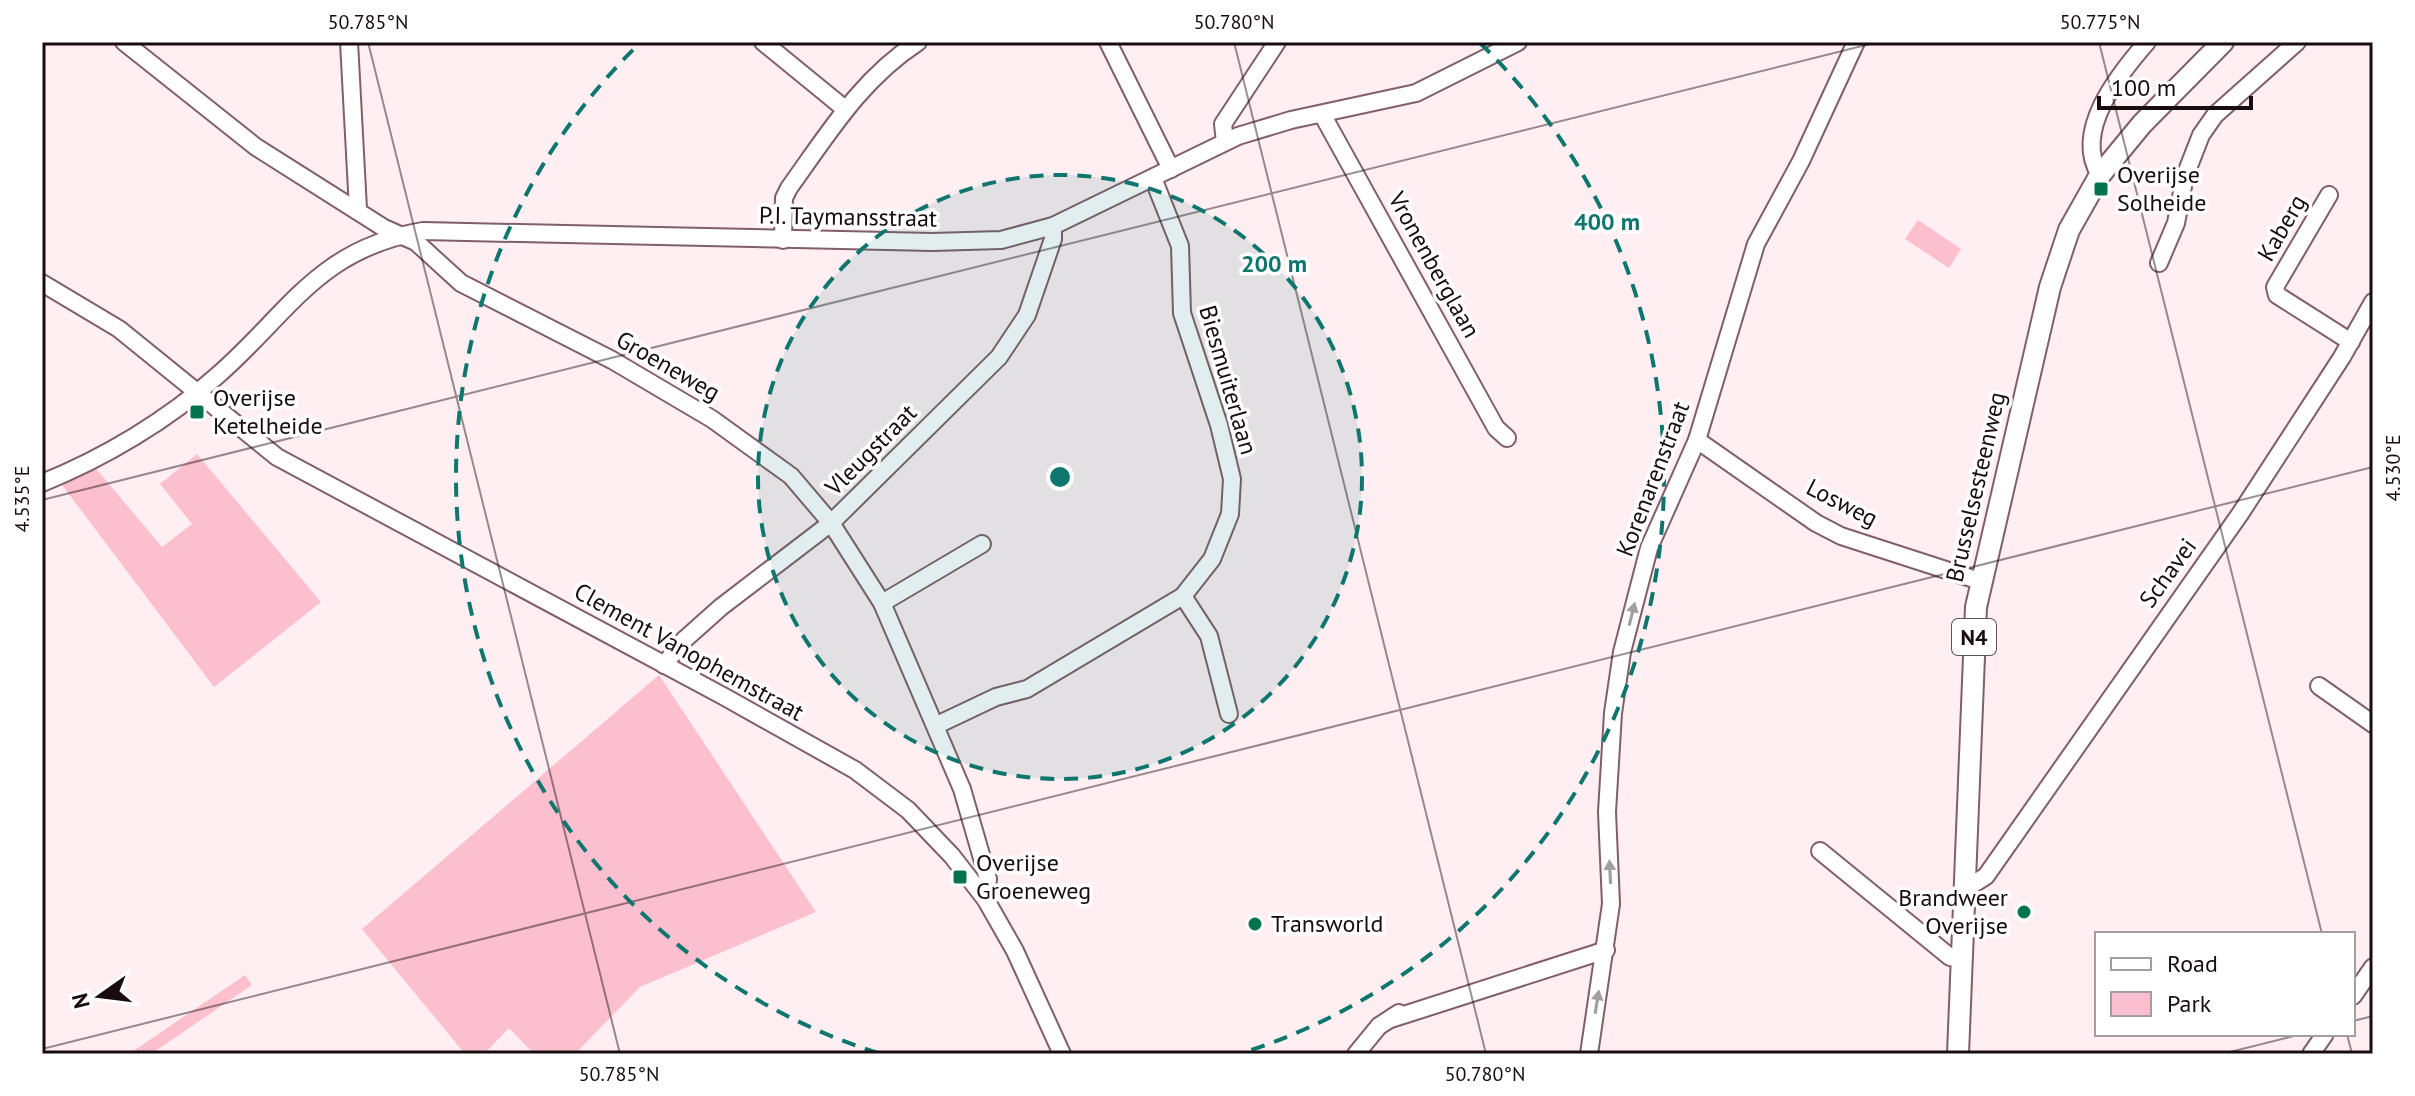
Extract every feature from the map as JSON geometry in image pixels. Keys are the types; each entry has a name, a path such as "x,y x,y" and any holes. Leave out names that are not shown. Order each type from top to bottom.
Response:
{"main road":[{"name":"Brusselsesteenweg","path":"1958,1054 1974,627 1980,581 2050,287 2069,230 2100,175 2142,124 2223,42"}],"street":[{"name":"Groeneweg","path":"124,42 256,147 416,242 474,290 538,320 712,419 784,470 831,523 882,603 962,789 988,879 986,900"},
{"path":"349,42 358,209"},
{"path":"763,42 845,109"},
{"path":"783,240 784,198 845,109 891,60 918,42"},
{"path":"1108,42 1171,169"},
{"name":"P.I. Taymansstraat","path":"42,483 77,469 142,430 217,376 305,286 327,270 367,246 401,235 423,231 973,243 1053,226 1225,142 1291,120 1416,93 1518,42"},
{"name":"Korenarenstraat","path":"1589,1054 1611,904 1607,812 1609,766 1622,652 1649,548 1697,440 1756,244 1801,161 1856,42"},
{"path":"2100,175 2094,163 2093,147 2104,98 2112,82 2147,42"},
{"path":"2159,263 2176,223 2185,176 2201,135 2215,115 2297,42"},
{"path":"1225,142 1223,124 1270,46"},
{"name":"Vronenberglaan","path":"1322,114 1496,428 1507,438"},
{"name":"Biesmuiterlaan","path":"937,725 996,697 1027,689 1183,596 1212,559 1230,514 1232,479 1219,425 1182,313 1180,246 1153,178"},
{"name":"Kaberg","path":"2329,195 2275,287 2277,295 2351,342"},
{"name":"Vleugstraat","path":"664,665 684,640 721,607 831,523 999,357 1027,315 1042,276 1053,226"},
{"name":"Clement Vanophemstraat","path":"42,283 119,329 254,441 300,471 855,770 908,810 952,856 986,900 1015,951 1062,1054"},
{"name":"Schavei","path":"1964,890 1978,883 1992,866 2240,514 2351,342 2373,302"},
{"name":"Losweg","path":"1697,440 1816,523 1841,536 1980,581"},
{"path":"882,603 982,544"},
{"path":"1183,596 1209,636 1229,714"},
{"path":"2319,686 2373,724"},
{"path":"1820,851 1950,957 1962,959"},
{"path":"1965,869 1992,866"},
{"path":"1356,1054 1365,1040 1391,1019 1606,950"},
{"path":"2373,967 2356,992 2373,1000"},
{"path":"2311,1054 2324,1036"}],"green space":[{"path":"1918,220 1961,249 1949,268 1905,239"},
{"path":"197,454 321,602 214,687 59,481 93,465 162,547 192,524 160,484"},
{"path":"659,675 816,912 640,987 575,1054 534,1054 509,1028 484,1054 465,1054 362,929"},
{"path":"245,975 252,985 151,1054 129,1054"}],"place":[{"name":"Overijse Solheide","path":"2101,189"},
{"name":"Overijse Ketelheide","path":"197,412"},
{"name":"Overijse Groeneweg","path":"960,877"},
{"name":"Brandweer Overijse","path":"2024,912"},
{"name":"Transworld","path":"1255,924"}]}
